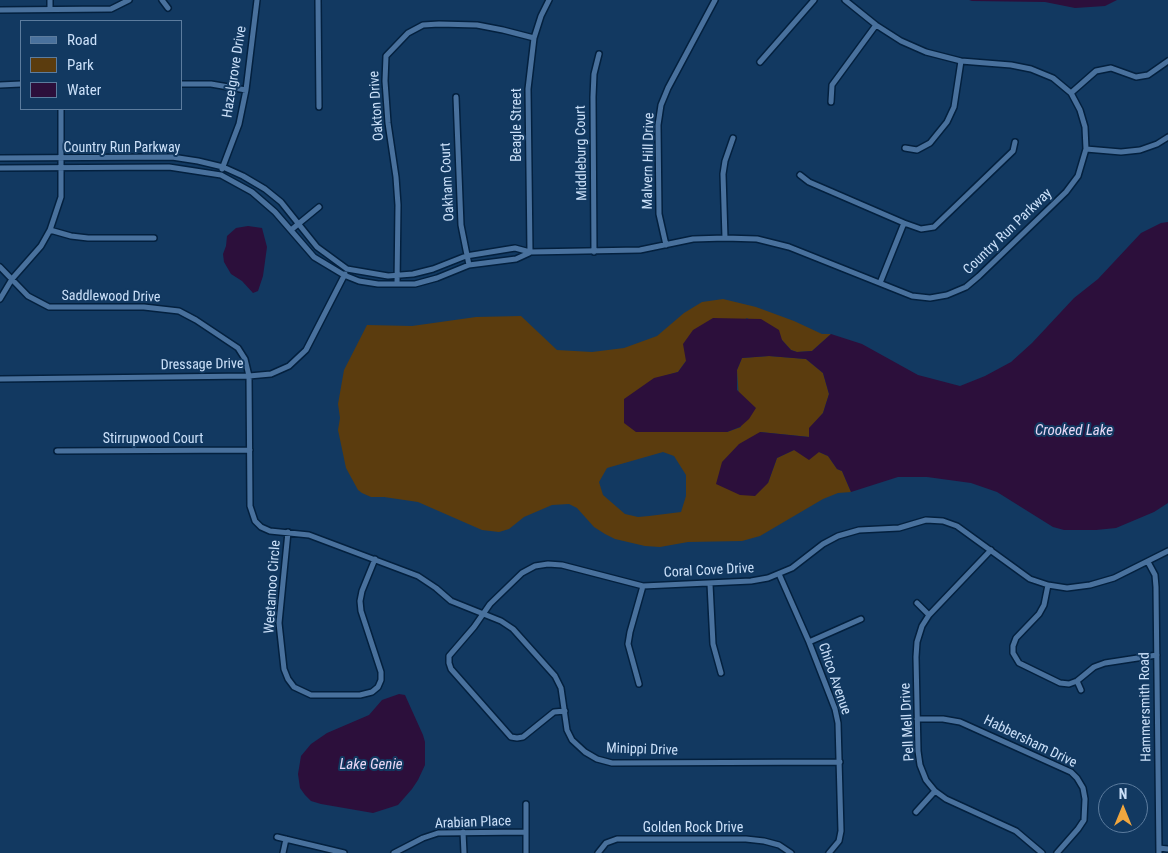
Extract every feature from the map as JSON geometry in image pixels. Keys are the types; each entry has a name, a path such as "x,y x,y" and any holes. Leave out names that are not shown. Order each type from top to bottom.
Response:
{"street":[{"path":"50,0 50,9"},
{"path":"0,10 111,9 129,0"},
{"path":"162,0 168,8"},
{"name":"Hazelgrove Drive","path":"221,175 239,124 246,90 257,0"},
{"path":"318,0 319,106"},
{"name":"Beagle Street","path":"530,252 528,89 534,38 541,16 549,0"},
{"name":"Malvern Hill Drive","path":"666,245 659,214 658,125 668,88 714,0"},
{"path":"760,62 814,0"},
{"name":"Country Run Parkway","path":"0,158 172,157 223,167 265,189 281,202 317,246 347,269 388,276 413,274 433,269 466,256 515,248 530,252 594,252 640,250 693,239 757,239 789,246 912,296 930,298 947,295 966,287 980,276 1066,192 1078,176 1086,149 1086,127 1080,110 1070,92 1053,78 1031,69 1011,65 961,61 918,49 901,42 845,0"},
{"name":"Oakton Drive","path":"397,284 398,205 387,114 386,56 408,33 423,25 477,25 534,38"},
{"path":"831,102 832,85 876,25"},
{"name":"Middleburg Court","path":"594,252 593,97 594,74 599,54"},
{"path":"905,148 917,150 930,143 948,122 954,106 961,61"},
{"path":"1070,92 1096,71 1111,68 1136,77 1148,75 1168,61"},
{"path":"0,85 20,84"},
{"path":"182,84 211,84 246,90"},
{"name":"Oakham Court","path":"456,97 461,226 469,265"},
{"path":"0,299 12,279 40,246 50,230 61,197 62,110"},
{"path":"725,238 723,174 725,161 733,138"},
{"path":"1086,149 1121,152 1140,150 1168,138"},
{"path":"800,175 810,182 904,223 921,228 934,227 1013,151 1015,142"},
{"name":"Country Run Parkway","path":"0,168 169,167 221,175 252,192 275,212 314,257 344,275 359,281 378,284 415,284 437,278 469,265 516,259 530,252"},
{"path":"291,230 319,207"},
{"path":"880,283 904,223"},
{"path":"50,230 71,236 88,238 154,238"},
{"name":"Saddlewood Drive","path":"0,267 28,296 50,307 144,307 179,311 238,348 245,359 249,376 249,484"},
{"name":"Dressage Drive","path":"0,379 249,376 271,374 288,366 306,350 347,269"},
{"name":"Stirrupwood Court","path":"57,451 250,450"},
{"name":"Minippi Drive","path":"249,484 250,506 255,521 261,527 270,531 309,535 418,576 451,601 501,621 513,629 555,676 561,688 567,730 572,740 585,752 597,759 612,763 840,762"},
{"name":"Coral Cove Drive","path":"565,711 554,712 523,737 511,737 451,668 449,663 449,656 474,627 490,604 522,573 535,566 548,564 562,565 643,586 751,581 779,574 792,568 823,544 838,536 859,530 899,528 926,520 943,521 957,526 1030,579 1048,586 1067,588 1090,585 1114,578 1168,551"},
{"name":"Weetamoo Circle","path":"288,532 279,623 284,668 288,679 294,687 311,696 360,695 372,692 378,687 381,680 381,672 361,612 360,601 375,559"},
{"name":"Pell Mell Drive","path":"991,550 929,615 922,626 917,642 920,765 926,780 935,791 946,799 1016,831 1042,853"},
{"name":"Hammersmith Road","path":"1148,562 1154,575 1156,587 1159,851"},
{"name":"Chico Avenue","path":"779,574 809,642 835,709 838,723 841,831 839,841 829,853"},
{"path":"710,584 713,644 721,673"},
{"path":"639,684 628,644 643,586"},
{"path":"1048,586 1039,614 1016,638 1012,646 1012,654 1019,663 1060,683 1069,684 1094,667 1105,663 1157,656"},
{"path":"917,603 929,615"},
{"path":"809,642 861,619"},
{"path":"1076,681 1081,690"},
{"name":"Habbersham Drive","path":"918,719 943,719 960,722 1071,772 1077,778 1085,799 1084,820 1078,830 1057,853"},
{"path":"916,812 935,791"},
{"path":"526,804 526,853"},
{"path":"463,832 464,853"},
{"name":"Arabian Place","path":"394,853 438,833 526,832"},
{"path":"277,837 344,853"},
{"path":"283,853 286,838"},
{"name":"Golden Rock Drive","path":"598,853 606,843 617,839 746,839 780,845 792,853"},
{"path":"1159,851 1168,849"}],"green space":[{"path":"723,299 756,307 822,334 831,334 812,351 797,352 791,350 782,340 747,318 686,361 678,372 654,379 636,432 727,432 741,427 737,370 742,358 769,356 806,359 823,373 829,394 823,413 810,428 810,437 760,432 768,483 777,458 794,450 819,452 828,456 837,469 842,471 851,492 838,493 823,499 760,536 742,541 688,542 660,547 645,546 615,539 594,527 577,508 569,504 552,505 524,517 509,529 499,532 482,530 418,502 371,497 362,493 358,490 346,468 338,430 340,418 338,404 344,370 367,325 412,326 476,317 521,316 557,350 592,352 624,348 657,336 684,313 702,302","holes":["663,452 674,456 686,475 686,496 681,512 638,517 625,514 603,495 599,482 607,468"]}],"water":[{"path":"969,0 1117,0 1105,6 1075,8 1045,2"},
{"name":"Crooked Lake","path":"1168,222 1168,503 1154,512 1116,528 1064,530 1053,527 997,492 971,483 927,477 898,477 851,492 842,471 837,469 828,456 819,452 809,460 794,450 777,458 768,483 755,496 740,495 716,484 722,462 739,444 760,432 809,437 809,428 823,413 829,394 823,373 806,359 769,356 742,358 737,370 737,390 756,408 749,419 740,427 727,432 636,432 624,423 624,399 654,378 678,372 686,361 683,344 693,330 713,318 761,319 779,330 782,340 791,350 797,352 812,351 831,334 862,344 918,375 960,386 985,376 1011,362 1032,343 1074,298 1098,279 1141,233 1161,223"},
{"path":"248,226 262,228 267,247 263,276 258,291 253,293 242,281 231,274 224,262 223,254 227,236 236,228"},
{"name":"Lake Genie","path":"399,694 405,695 425,742 425,765 412,789 398,805 373,813 311,801 300,788 298,774 301,756 311,744 327,733 369,715 382,700"}]}
